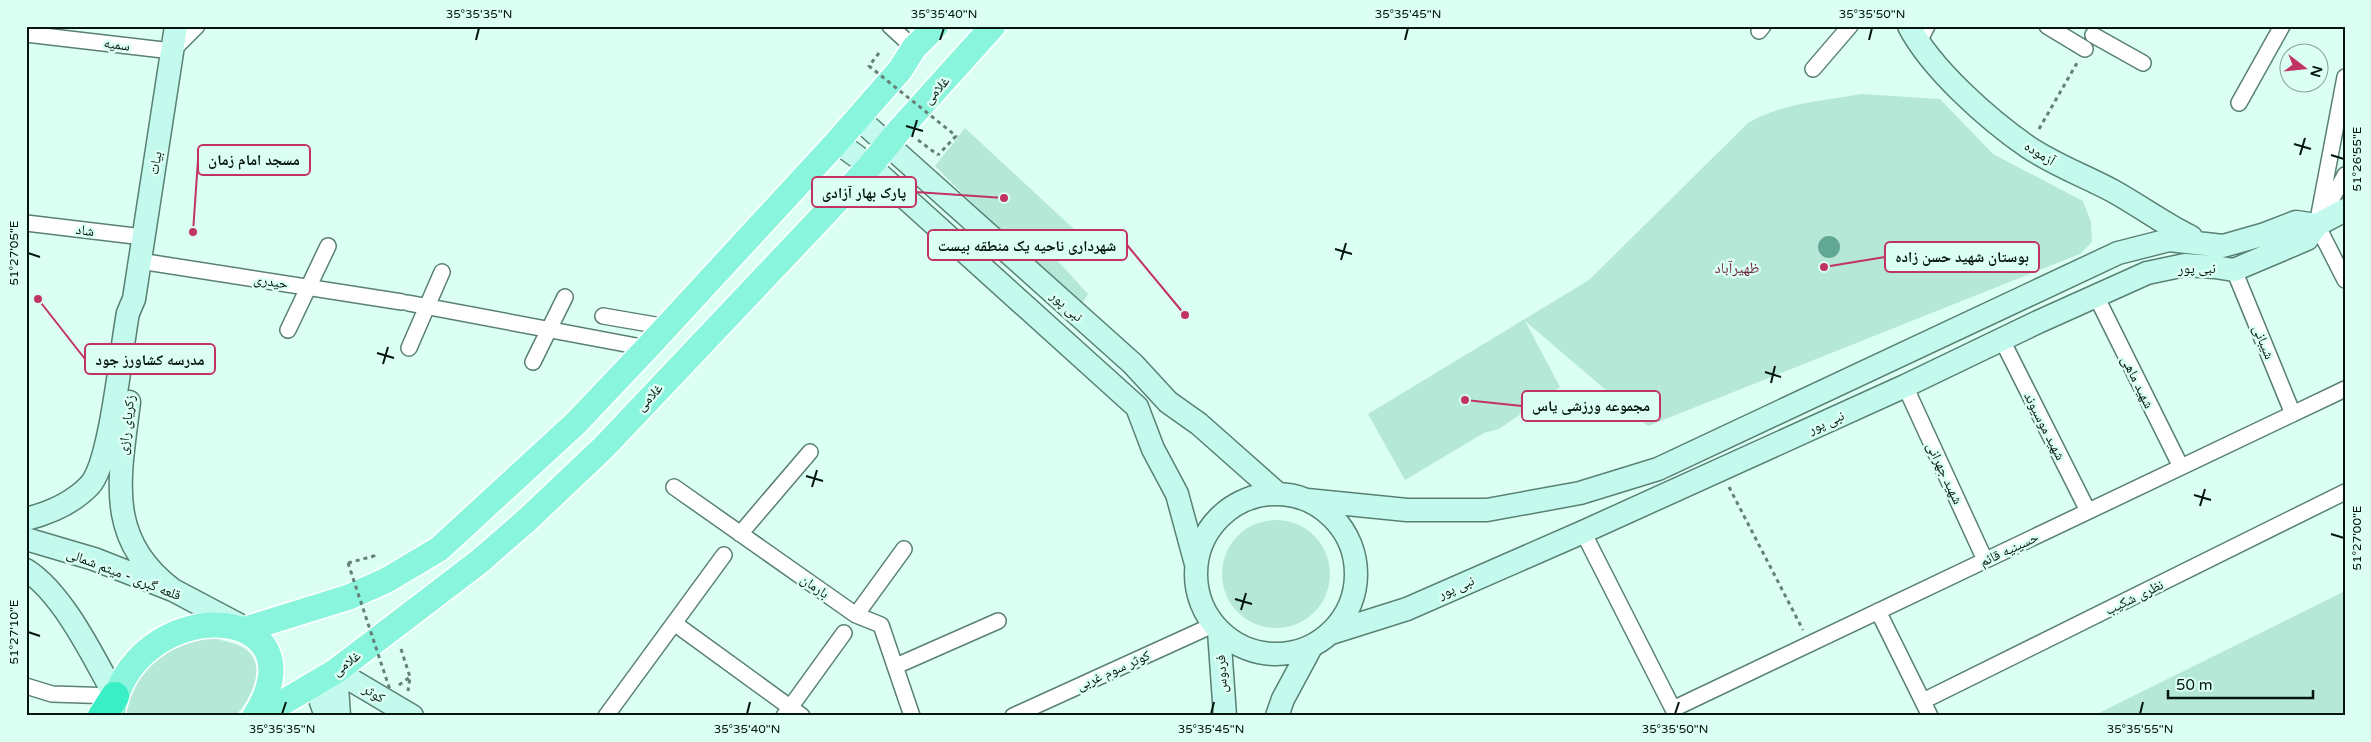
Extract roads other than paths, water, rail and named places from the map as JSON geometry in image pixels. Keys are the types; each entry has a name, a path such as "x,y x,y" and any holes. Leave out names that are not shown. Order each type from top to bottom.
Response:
{"main road":[{"name":"بیات","path":"134,299 176,26"},
{"path":"109,709 123,677 135,661 158,641 182,630 203,626 218,625 246,629 350,597 387,580 439,548 576,423 837,142 900,70 914,48 936,26"},
{"name":"غلامی","path":"260,716 336,671 480,561 528,519 604,447 870,166 993,26"},
{"name":"آزموده","path":"1918,32 1961,92 2029,147 2072,172 2113,191 2167,226 2201,242"},
{"name":"نبی پور","path":"857,117 886,146 1133,364 1168,402 1199,424 1278,494"},
{"name":"نبی پور","path":"837,142 870,166 1137,407 1153,449 1177,494 1196,564"},
{"name":"نبی پور","path":"1331,633 1408,609 1583,532 1905,386 2147,273 2185,265 2234,270 2307,240 2317,225 2345,210"},
{"name":"نبی پور","path":"1307,500 1407,510 1487,510 1580,493 1658,469 2118,253 2169,240 2201,242 2223,246 2265,234 2296,222 2317,225"},
{"name":"زکریای رازی","path":"26,519 42,515 72,501 91,484 105,450 128,313 134,299"},
{"name":"زکریای رازی","path":"134,299 139,313 121,460 122,508 128,538 140,559 154,576 173,590"},
{"path":"1278,494 1307,500 1326,511 1342,528 1354,556 1356,571 1354,594 1345,615 1331,633 1311,647 1288,654 1262,654 1239,646 1216,628 1202,607 1197,586 1196,564 1203,542 1215,522 1221,516 1233,506 1255,496 1278,494"},
{"name":"قلعه گبری - میثم شمالی","path":"26,539 94,560 173,590 246,629"},
{"path":"26,570 50,590 90,651 109,709"},
{"name":"فردوس","path":"1216,628 1225,716"},
{"path":"246,629 260,640 267,650 271,664 271,683 255,716"},
{"path":"1277,716 1283,699 1311,647"},
{"path":"336,671 338,716"},
{"name":"کوثر","path":"336,671 412,716"},
{"path":"315,685 326,716"}],"street":[{"path":"172,51 197,26"},
{"path":"890,26 914,48"},
{"path":"1813,69 1850,26"},
{"path":"2047,26 2085,49"},
{"path":"2239,103 2282,26"},
{"name":"سمیه","path":"26,34 172,51"},
{"path":"2093,34 2143,63"},
{"path":"2345,77 2317,225 2345,280"},
{"path":"2317,225 2345,175"},
{"name":"شاد","path":"26,223 143,237"},
{"path":"288,330 306,287 328,246"},
{"name":"حیدری","path":"140,261 405,303 647,348"},
{"name":"شیبانی","path":"2234,270 2293,414"},
{"path":"409,348 442,272"},
{"name":"شهید ماهی","path":"2096,296 2181,467"},
{"path":"532,362 550,330 565,297"},
{"path":"603,316 666,327"},
{"name":"شهید موسیوند","path":"2002,340 2088,511"},
{"name":"شهید جهرانی","path":"1905,386 1985,560"},
{"name":"حسینیه قائم","path":"1583,532 1673,709 2345,389"},
{"path":"740,534 810,452"},
{"name":"بارمان","path":"674,487 856,615 881,625 912,716"},
{"name":"نظری شکیب","path":"1923,701 2345,492"},
{"path":"856,615 904,549"},
{"path":"606,716 724,555"},
{"path":"1878,611 1930,716"},
{"path":"896,666 998,621"},
{"path":"674,623 792,713 844,633"},
{"name":"کوثر سوم غربی","path":"1014,716 1216,628"},
{"path":"26,686 109,709"}],"place":[{"name":"پارک بهار آزادی","path":"1004,198"},
{"name":"مسجد امام زمان","path":"193,232"},
{"name":"بوستان شهید حسن زاده","path":"1824,267"},
{"name":"مدرسه کشاورز جود","path":"38,299"},
{"name":"شهرداری ناحیه یک منطقه بیست","path":"1185,315"},
{"name":"مجموعه ورزشی یاس","path":"1465,400"}],"district":[{"name":"ظهیرآباد","path":"1737,268"}]}
